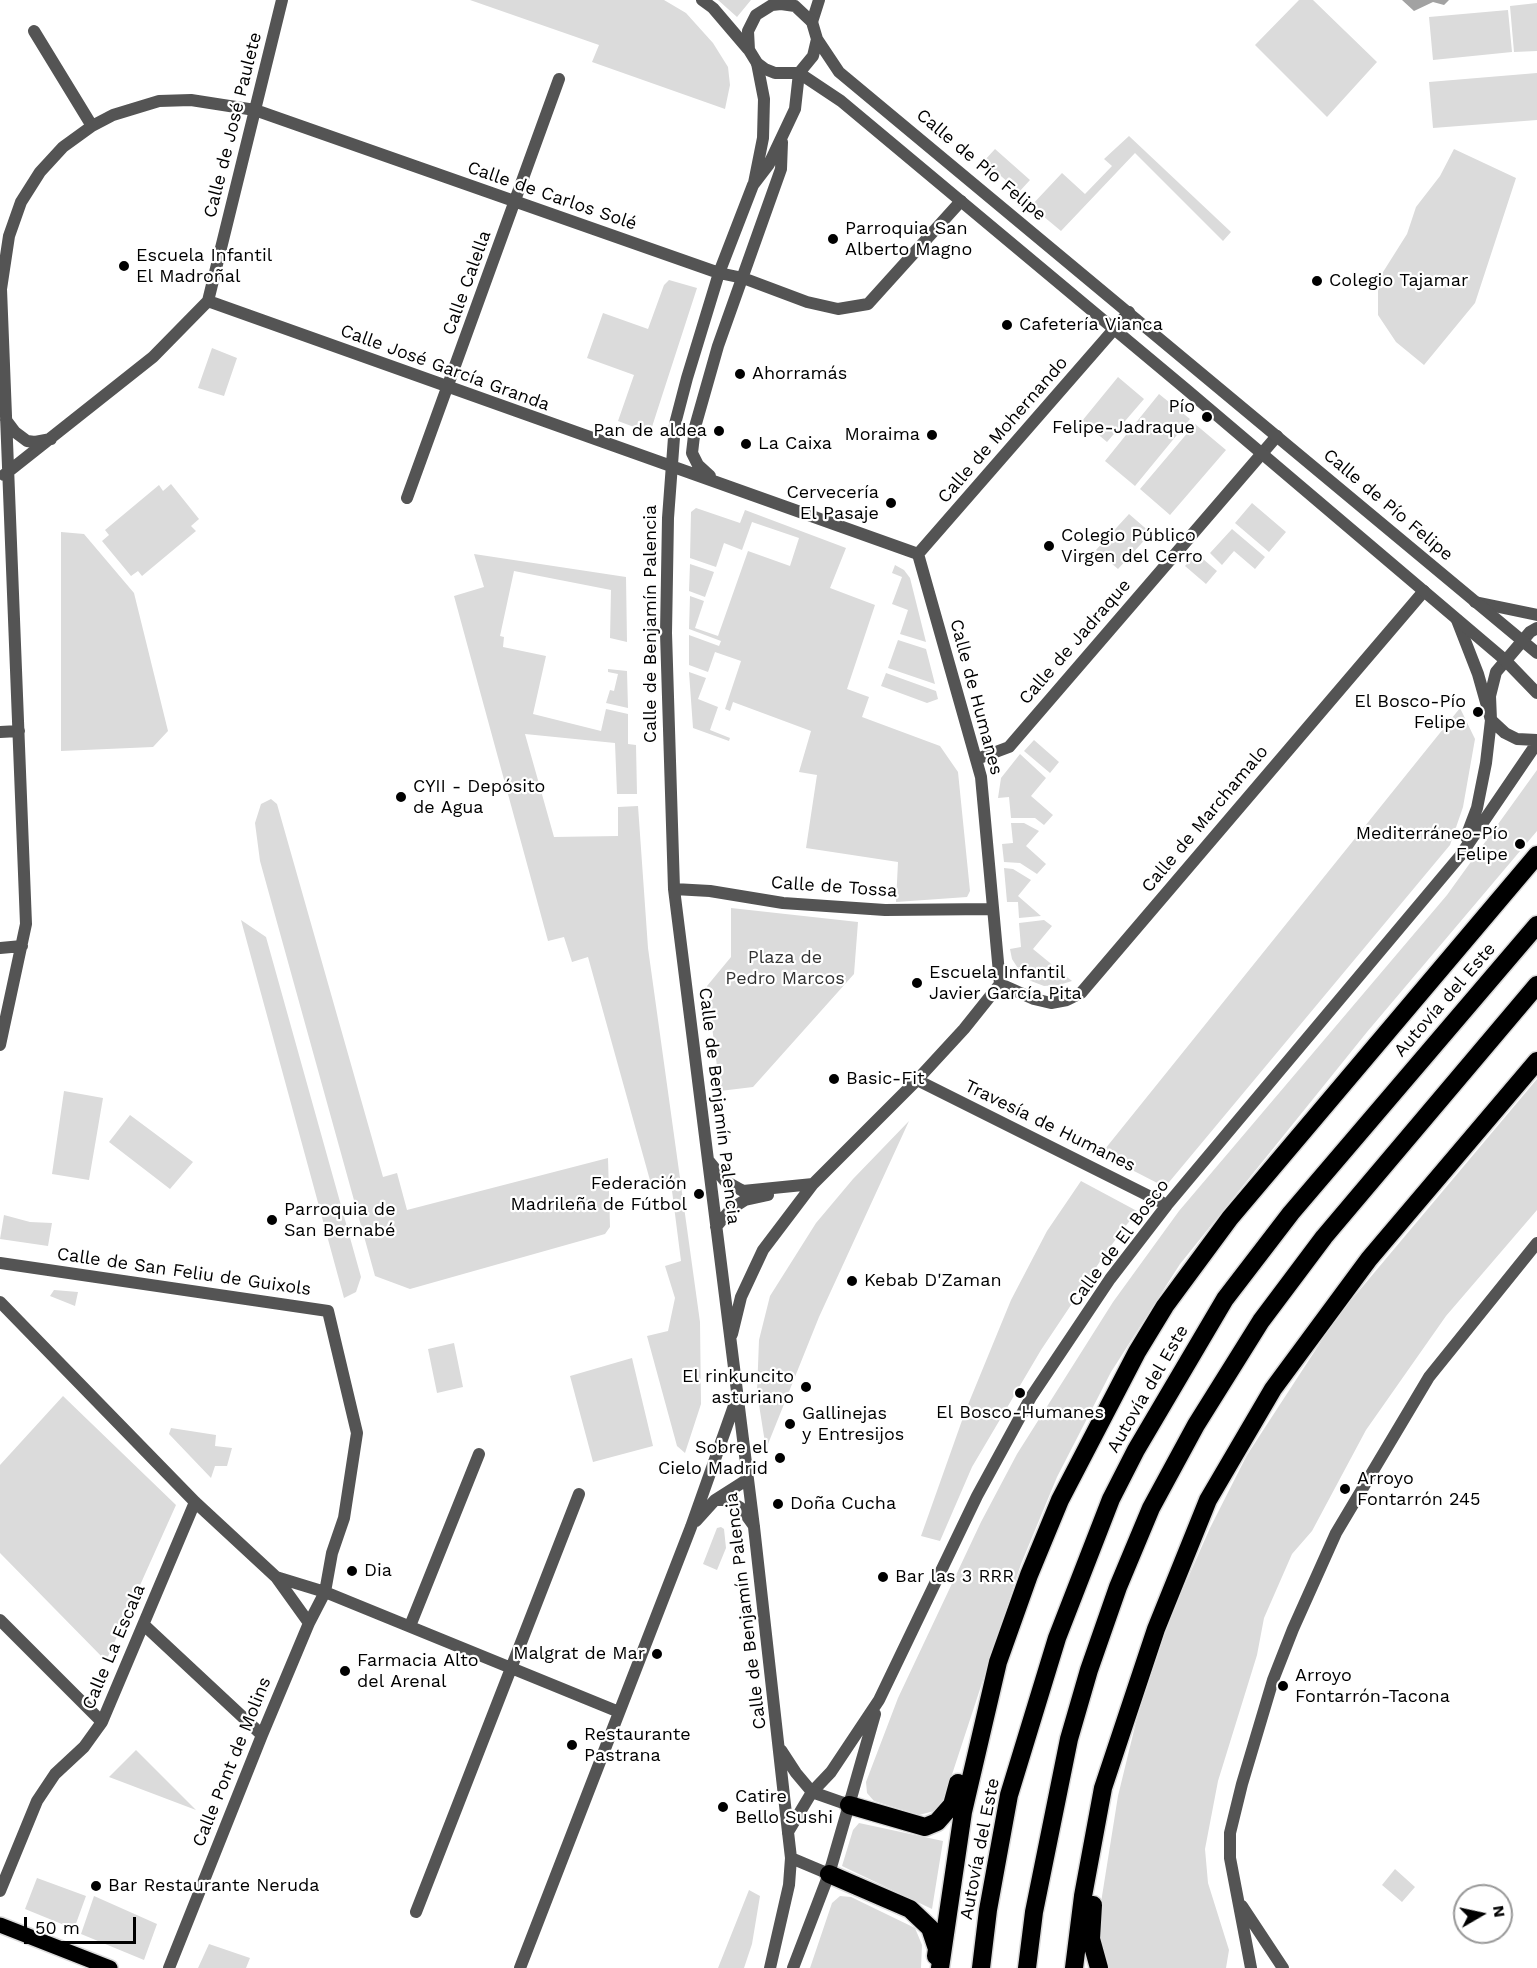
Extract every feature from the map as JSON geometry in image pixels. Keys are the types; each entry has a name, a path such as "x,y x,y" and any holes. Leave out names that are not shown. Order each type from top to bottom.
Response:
{"highway":[{"path":"849,1805 925,1827 937,1822 952,1805 966,1754 998,1662 1029,1575 1060,1500 1137,1352 1165,1306 1230,1218 1537,855"},
{"name":"Autovía del Este","path":"981,1968 988,1910 1009,1796 1019,1762 1057,1638 1082,1568 1111,1499 1136,1450 1225,1299 1291,1213 1537,925"},
{"path":"1027,1968 1049,1830 1069,1739 1089,1670 1118,1587 1151,1508 1196,1425 1261,1321 1331,1228 1537,986"},
{"path":"1074,1968 1083,1896 1103,1788 1156,1629 1208,1500 1273,1389 1369,1259 1537,1061"},
{"path":"940,1968 963,1812 998,1662"},
{"path":"1099,1968 1092,1939 1103,1788"},
{"path":"829,1874 910,1909 930,1928 937,1949 935,1968"}],"main road":[{"path":"0,1925 110,1968"}],"street":[{"name":"Calle de José Paulete","path":"208,302 282,0"},
{"path":"702,0 713,8 749,50 757,63 774,73 799,73 841,101 1424,591 1505,660 1537,693"},
{"path":"812,22 819,0"},
{"path":"749,50 748,31 756,15 772,5 783,2 795,6 812,22 817,39 813,56 799,73"},
{"path":"34,31 92,126"},
{"name":"Calle de Pío Felipe","path":"817,39 839,72 1537,653"},
{"name":"Calle de Benjamín Palencia","path":"757,63 764,99 763,138 753,185 719,273 675,424 671,465 666,633 674,889 754,1527 791,1858 789,1885 770,1968"},
{"name":"Calle de Benjamín Palencia","path":"753,185 769,164 795,109 799,73"},
{"name":"Calle Calella","path":"407,498 560,79"},
{"name":"Calle de Carlos Solé","path":"0,1045 26,924 19,731 4,475 6,420 2,258 21,202 40,172 63,147 92,126 129,109 159,102 191,99 255,110 719,273 743,278 807,302 846,309 868,304 961,201"},
{"name":"Calle de Benjamín Palencia","path":"692,453 708,380 781,169 783,135"},
{"path":"4,475 153,357 208,302"},
{"name":"Calle José García Granda","path":"208,302 448,389 671,465"},
{"path":"1114,329 1129,312"},
{"name":"Calle de Mohernando","path":"918,554 1114,329"},
{"path":"6,420 15,432 27,441 52,439"},
{"path":"1261,453 1277,436"},
{"path":"671,465 684,461 692,453 698,465 716,481"},
{"name":"Calle de Jadraque","path":"977,759 1009,747 1261,453"},
{"path":"671,465 918,554"},
{"name":"Calle de Humanes","path":"918,554 977,759 999,984"},
{"name":"Calle de Marchamalo","path":"999,984 1029,998 1051,1003 1066,1000 1081,993 1424,591"},
{"name":"Calle de Pío Felipe","path":"1475,602 1537,615"},
{"path":"1457,620 1478,674 1491,720 1505,733 1517,739 1537,742"},
{"path":"1491,720 1490,696 1496,672 1522,641 1537,628"},
{"name":"Calle de El Bosco","path":"1460,855 1477,808 1491,720"},
{"path":"0,732 19,731"},
{"name":"Calle de El Bosco","path":"812,1792 831,1773 879,1700 977,1496 1031,1397 1110,1279 1167,1205 1460,855 1537,742"},
{"name":"Calle de Tossa","path":"674,889 710,891 783,903 885,910 992,909"},
{"path":"0,948 22,946"},
{"path":"730,1341 741,1297 763,1250 813,1184 917,1080 964,1029 999,984"},
{"name":"Travesía de Humanes","path":"917,1080 1167,1205"},
{"path":"708,1160 725,1181 743,1191 813,1184"},
{"path":"716,1227 731,1209 745,1200 813,1184"},
{"path":"1251,1968 1241,1904 1230,1858 1234,1815 1273,1680 1312,1584 1357,1494 1429,1377 1537,1243"},
{"name":"Calle de San Feliu de Guixols","path":"0,1263 328,1311 357,1433 344,1518 332,1552 325,1592 309,1623"},
{"path":"0,1302 195,1502 276,1578 309,1623"},
{"path":"520,1968 691,1527 737,1397"},
{"path":"410,1626 479,1454"},
{"path":"691,1527 715,1500 748,1479"},
{"path":"416,1912 514,1667 579,1494"},
{"path":"715,1500 728,1500 741,1508 754,1527"},
{"name":"Calle La Escala","path":"0,1891 37,1801 55,1774 84,1747 102,1722 195,1502"},
{"path":"276,1578 325,1592 514,1667 619,1712"},
{"path":"0,1620 102,1722"},
{"name":"Calle Pont de Molins","path":"169,1968 309,1623"},
{"path":"144,1625 262,1735"},
{"name":"Calle de El Bosco","path":"849,1805 879,1700"},
{"name":"Calle de Benjamín Palencia","path":"780,1749 812,1792"},
{"path":"788,1832 812,1792 849,1805 829,1874 793,1968"},
{"path":"791,1858 829,1874"},
{"path":"1241,1904 1283,1968"}],"green space":[{"path":"470,0 664,0 686,13 713,43 728,67 730,85 725,109 592,62 599,45"},
{"path":"718,0 751,0 737,17"},
{"path":"1299,0 1313,0 1377,62 1327,117 1255,45"},
{"path":"1537,3 1537,51 1514,52 1510,6"},
{"path":"1508,10 1512,52 1433,60 1429,17"},
{"path":"1537,73 1537,120 1433,128 1429,82"},
{"path":"1129,136 1231,232 1223,241 1135,153 1061,231 1031,206 1062,173 1085,194 1112,166 1104,159"},
{"path":"995,149 1030,180 1019,192 984,161"},
{"path":"1454,149 1516,178 1475,303 1424,365 1396,342 1378,315 1378,280 1407,234 1416,207 1440,176"},
{"path":"669,280 697,288 650,433 618,421 634,375 587,358 603,313 648,329 664,285"},
{"path":"212,348 237,358 224,396 198,388"},
{"path":"1118,377 1144,399 1107,442 1082,421"},
{"path":"1159,394 1190,419 1135,486 1105,461"},
{"path":"1195,424 1226,450 1170,515 1140,489"},
{"path":"171,484 199,519 191,526 196,531 142,576 138,571 131,576 102,541 109,535 105,530 159,485 163,491"},
{"path":"1252,503 1286,532 1269,552 1235,523"},
{"path":"696,508 740,523 745,510 846,548 830,588 875,605 847,689 869,697 862,717 940,746 958,772 970,891 967,897 896,902 898,862 806,848 817,775 799,772 811,731 733,702 730,711 725,709 741,661 715,652 708,672 689,665 689,635 719,646 721,641 689,629 690,596 704,601 695,628 718,636 748,551 790,566 799,538 752,522 742,550 724,543 716,567 690,558 691,512"},
{"path":"1129,514 1151,533 1118,569 1096,550"},
{"path":"1232,529 1265,557 1255,569 1234,551 1222,565 1210,553"},
{"path":"61,532 84,534 134,593 168,731 153,747 61,751"},
{"path":"1196,553 1217,571 1206,584 1185,566"},
{"path":"474,554 626,577 627,642 610,638 611,590 514,571 500,636 504,637 503,647 546,656 533,714 601,731 606,709 628,714 628,744 636,745 637,794 617,794 615,743 525,734 554,837 618,836 618,807 638,806 648,948 700,1322 701,1404 685,1453 677,1446 647,1336 668,1331 675,1298 665,1266 681,1261 671,1183 651,1184 588,957 572,962 564,937 548,941 454,596 484,587"},
{"path":"690,564 714,572 705,597 689,591"},
{"path":"895,565 904,570 910,578 926,642 900,634 908,610 892,604 902,577 892,573"},
{"path":"898,640 926,649 935,684 888,668"},
{"path":"608,669 627,671 628,708 606,703 610,690 614,691 618,674 608,672"},
{"path":"689,672 706,678 698,699 718,707 710,730 730,738 729,741 693,728"},
{"path":"886,673 936,691 938,699 927,703 881,686"},
{"path":"1460,708 1475,739 1463,807 1450,845 1165,1187 1101,1154"},
{"path":"1034,740 1059,762 1050,773 1024,751"},
{"path":"1020,754 1046,778 1031,796 1053,815 1044,825 1035,818 1011,818 1009,797 998,798 1001,778"},
{"path":"1537,770 1537,831 1367,1032 1180,1264 1111,1372 1057,1477 1021,1564 942,1805 934,1811 919,1815 874,1801 867,1793 866,1782 898,1698 981,1522 1017,1454 1113,1302 1179,1211 1447,895"},
{"path":"271,799 277,804 383,1177 397,1173 407,1210 608,1158 610,1227 605,1234 410,1289 375,1276 260,861 255,823 261,804"},
{"path":"1011,823 1024,823 1039,831 1026,846 1046,864 1037,874 1020,863 1004,862 1002,844 1013,843"},
{"path":"1004,868 1013,869 1031,880 1018,896 1041,916 1019,918 1018,902 1007,902"},
{"name":"Plaza de Pedro Marcos","path":"731,908 858,922 854,974 753,1087 720,1091 707,986 731,957"},
{"path":"241,920 266,937 361,1277 356,1292 344,1298"},
{"path":"1044,920 1052,926 1033,949 1072,981 1044,986 1023,976 1012,959 1010,949 1021,947 1019,923"},
{"path":"1537,1079 1537,1210 1446,1316 1366,1430 1312,1531 1292,1554 1264,1618 1257,1655 1218,1781 1205,1849 1208,1883 1229,1950 1226,1968 1104,1968 1095,1940 1118,1796 1137,1718 1171,1616 1210,1528 1247,1455 1337,1317"},
{"path":"64,1091 103,1098 89,1180 52,1174"},
{"path":"130,1115 193,1162 170,1189 109,1142"},
{"path":"909,1121 819,1317 766,1449 757,1392 759,1340 770,1296 816,1223 853,1179"},
{"path":"1081,1181 1137,1211 1107,1251 1041,1350 972,1467 940,1541 921,1536 965,1412 1011,1300 1047,1231"},
{"path":"4,1215 30,1222 52,1223 48,1246 0,1239"},
{"path":"54,1290 78,1292 75,1306 50,1296"},
{"path":"454,1343 463,1387 437,1393 428,1349"},
{"path":"632,1358 653,1446 593,1462 570,1376"},
{"path":"63,1396 176,1505 106,1661 0,1553 0,1465"},
{"path":"171,1428 216,1435 215,1446 232,1448 227,1466 215,1466 211,1478 169,1434"},
{"path":"717,1528 724,1529 726,1548 717,1570 703,1564"},
{"path":"136,1750 196,1810 109,1777"},
{"path":"859,1823 943,1841 932,1909 842,1866 853,1830"},
{"path":"1395,1869 1415,1887 1402,1902 1382,1885"},
{"path":"37,1878 86,1896 74,1929 25,1909"},
{"path":"749,1890 760,1896 752,1944 744,1968 718,1968"},
{"path":"94,1896 157,1924 144,1960 81,1934"},
{"path":"840,1896 851,1897 915,1928 922,1945 921,1968 810,1968 832,1903"},
{"path":"209,1944 250,1958 246,1968 198,1968"}],"shaded area":[{"path":"1402,0 1449,0 1444,5 1433,2 1414,11"}],"place":[{"name":"Parroquia San Alberto Magno","path":"833,239"},
{"name":"Escuela Infantil El Madroñal","path":"124,266"},
{"name":"Colegio Tajamar","path":"1317,281"},
{"name":"Cafetería Vianca","path":"1007,325"},
{"name":"Ahorramás","path":"740,374"},
{"name":"Pío Felipe-Jadraque","path":"1207,417"},
{"name":"Pan de aldea","path":"719,431"},
{"name":"Moraima","path":"932,435"},
{"name":"La Caixa","path":"746,444"},
{"name":"Cervecería El Pasaje","path":"891,503"},
{"name":"Colegio Público Virgen del Cerro","path":"1049,546"},
{"name":"El Bosco-Pío Felipe","path":"1478,712"},
{"name":"CYII - Depósito de Agua","path":"401,797"},
{"name":"Mediterráneo-Pío Felipe","path":"1520,844"},
{"name":"Escuela Infantil Javier García Pita","path":"917,983"},
{"name":"Basic-Fit","path":"834,1079"},
{"name":"Federación Madrileña de Fútbol","path":"699,1194"},
{"name":"Parroquia de San Bernabé","path":"272,1220"},
{"name":"Kebab D'Zaman","path":"852,1281"},
{"name":"El rinkuncito asturiano","path":"806,1387"},
{"name":"El Bosco-Humanes","path":"1020,1393"},
{"name":"Gallinejas y Entresijos","path":"790,1424"},
{"name":"Sobre el Cielo Madrid","path":"780,1458"},
{"name":"Arroyo Fontarrón 245","path":"1345,1489"},
{"name":"Doña Cucha","path":"778,1504"},
{"name":"Dia","path":"352,1571"},
{"name":"Bar las 3 RRR","path":"883,1577"},
{"name":"Malgrat de Mar","path":"657,1654"},
{"name":"Farmacia Alto del Arenal","path":"345,1671"},
{"name":"Arroyo Fontarrón-Tacona","path":"1283,1686"},
{"name":"Restaurante Pastrana","path":"572,1745"},
{"name":"Catire Bello Sushi","path":"723,1807"},
{"name":"Bar Restaurante Neruda","path":"96,1886"}]}
